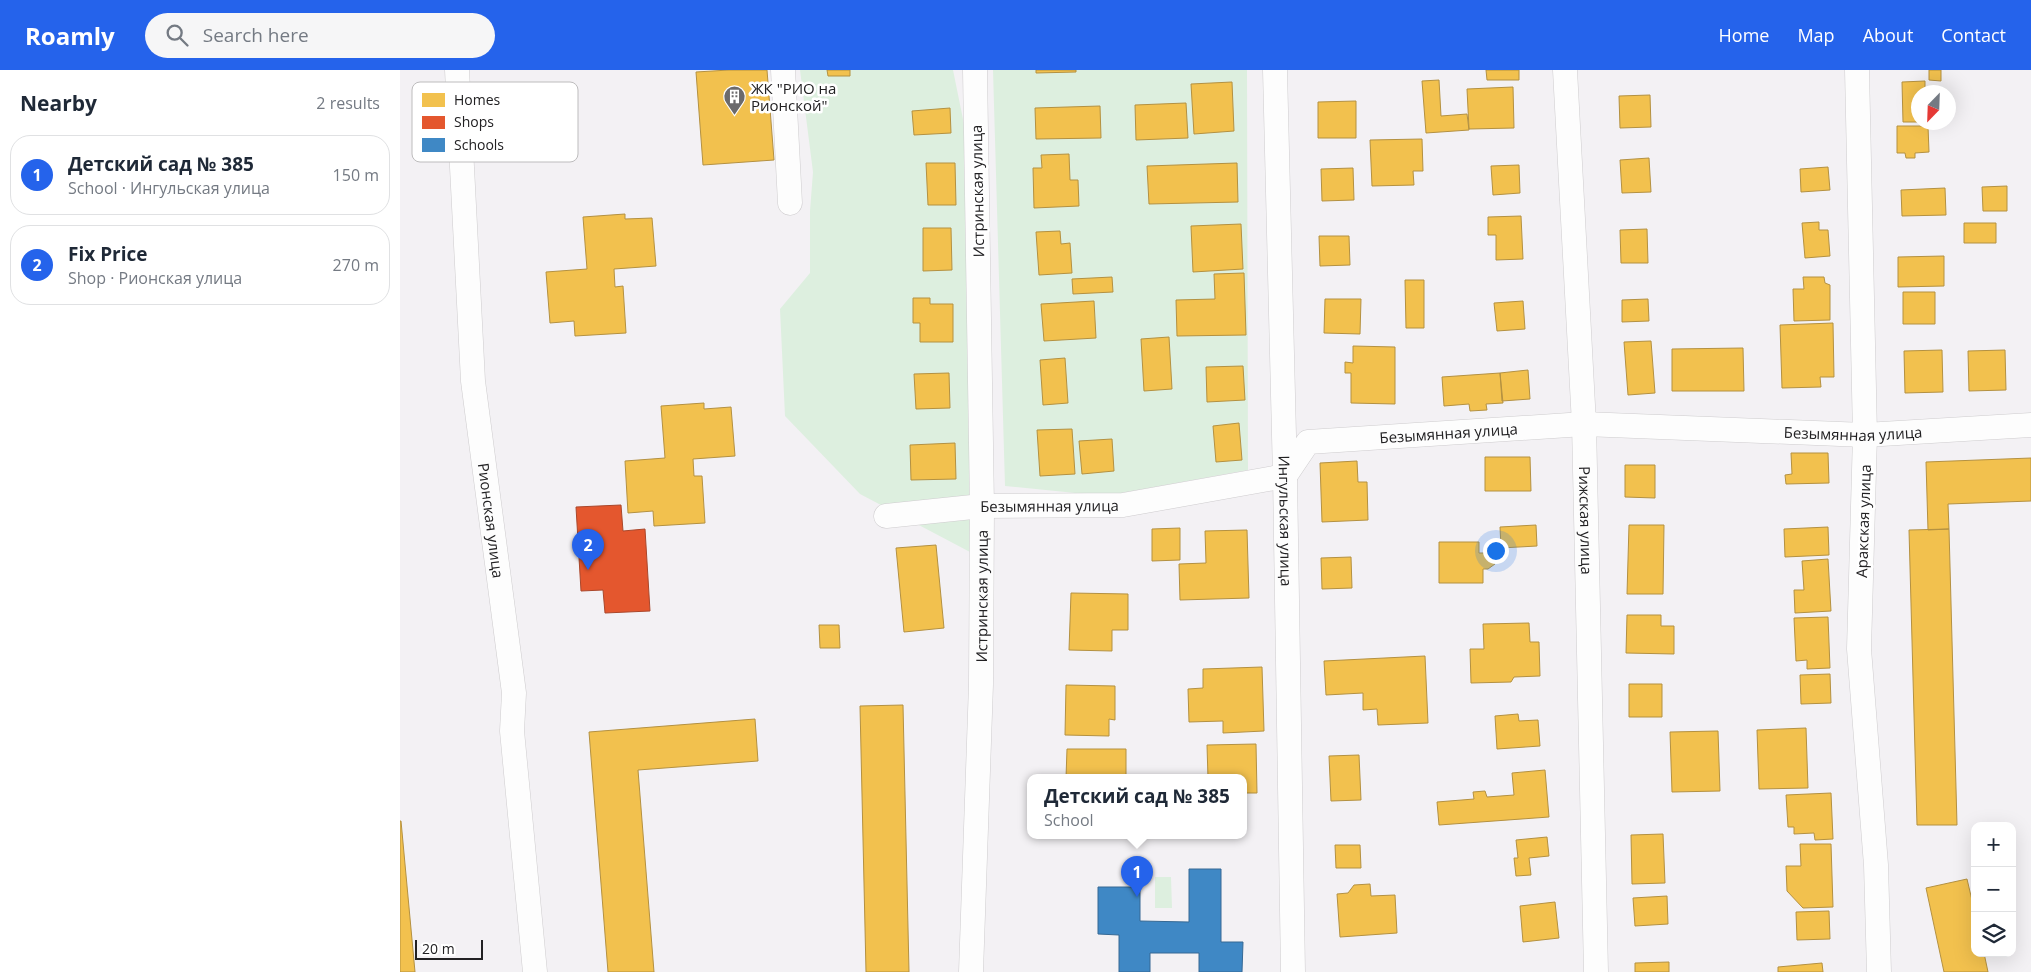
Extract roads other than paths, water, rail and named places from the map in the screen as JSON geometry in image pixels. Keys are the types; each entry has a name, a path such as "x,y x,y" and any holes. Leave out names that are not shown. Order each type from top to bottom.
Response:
{"street":[{"path":"783,70 790,204"},
{"name":"Истринская улица","path":"971,972 981,684 982,506 975,70"},
{"name":"Ингульская улица","path":"1275,70 1286,476 1293,972"},
{"name":"Рижская улица","path":"1565,70 1584,424 1596,972"},
{"name":"Аракская улица","path":"1857,70 1865,435 1859,649 1876,865 1879,972"},
{"name":"Рионская улица","path":"462,162 473,381 514,693 512,731 535,972"},
{"name":"Безымянная улица","path":"886,516 982,506 1123,506 1286,476 1308,442 1584,424 1865,435 2031,424"}],"place":[{"name":"ЖК \"РИО на Рионской\"","path":"735,116"},
{"name":"Fix Price","path":"588,570"},
{"name":"Детский сад № 385","path":"1137,897"}]}
